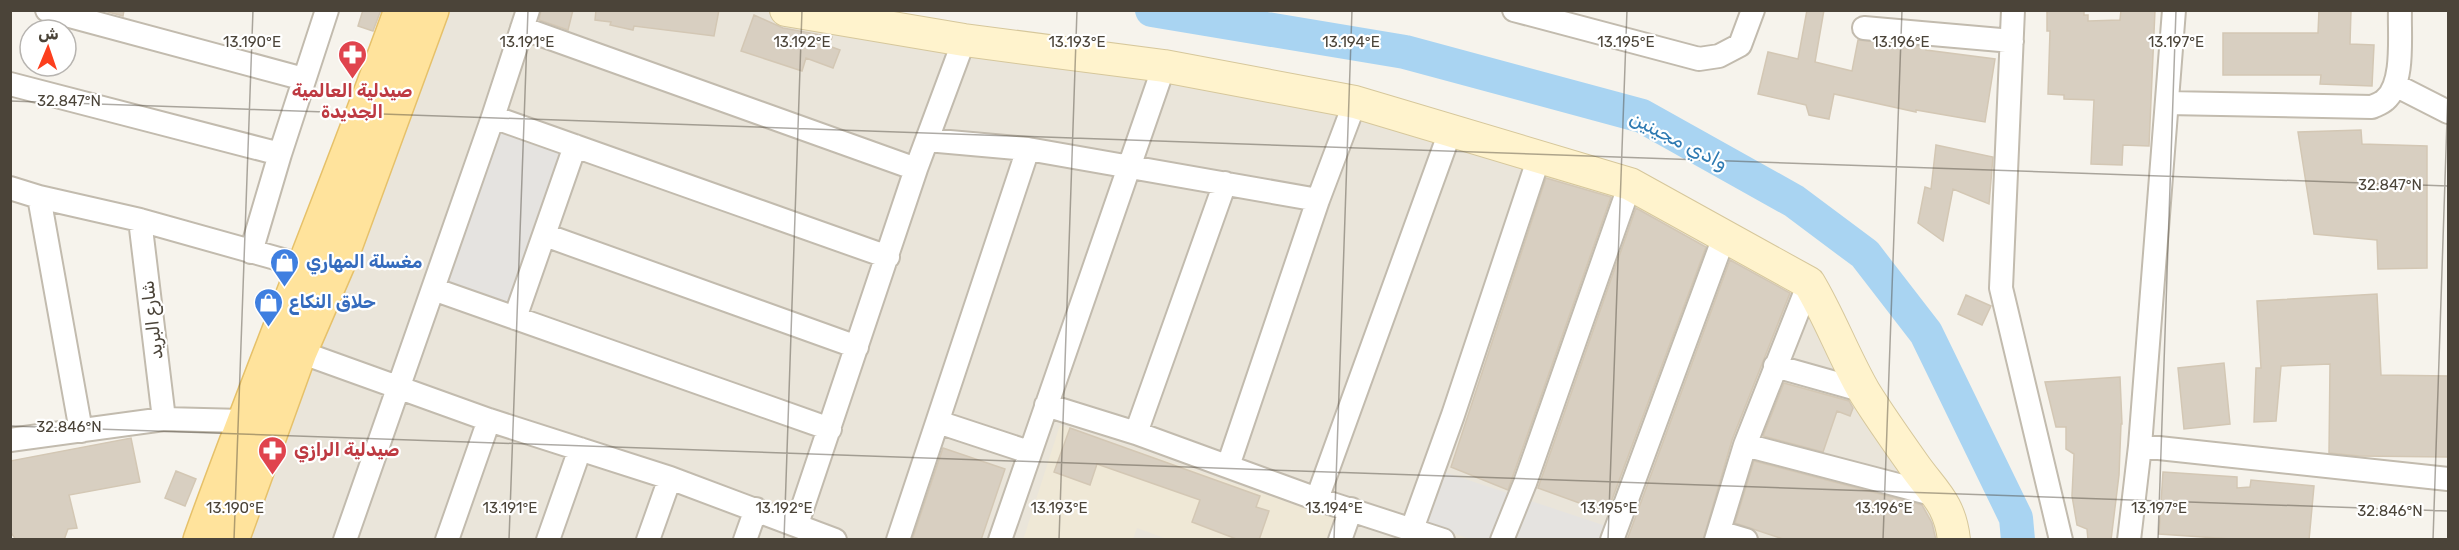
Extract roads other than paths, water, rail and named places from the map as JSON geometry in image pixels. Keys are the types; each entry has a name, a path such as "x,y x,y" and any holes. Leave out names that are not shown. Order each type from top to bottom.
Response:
{"main road":[{"path":"200,540 243,421 278,338 401,10"},
{"path":"232,540 300,352 344,250 432,10"}],"street":[{"path":"47,10 75,14 304,79"},
{"path":"251,252 327,10"},
{"path":"786,10 964,40 1164,66 1355,102 1630,184 1809,283 1823,306 1864,391 1916,467 1940,495 1953,526 1954,540"},
{"path":"1515,10 1699,59 1719,56 1740,45 1753,10"},
{"path":"2013,10 2002,302 2061,540"},
{"path":"2129,540 2140,446 2174,10"},
{"path":"2167,103 2372,107 2385,100 2395,85 2399,66 2400,10"},
{"path":"345,540 525,19 916,169"},
{"path":"1864,28 2012,41"},
{"path":"797,524 916,169 964,40"},
{"path":"1000,540 1029,452 1131,168 1164,66"},
{"path":"10,84 280,154"},
{"path":"2395,85 2448,112"},
{"path":"1228,466 1318,200 1355,102"},
{"path":"493,117 888,257"},
{"path":"1317,498 1451,129"},
{"path":"927,140 1028,149 1318,200"},
{"path":"515,318 575,146"},
{"path":"898,540 1028,149"},
{"path":"1412,528 1453,415 1539,157"},
{"path":"1136,433 1224,183"},
{"path":"1502,540 1525,483 1630,184"},
{"path":"10,188 39,197 140,220 304,266"},
{"path":"39,197 81,431"},
{"name":"شارع البريد","path":"140,220 164,420"},
{"path":"545,235 857,347"},
{"path":"1612,540 1724,237"},
{"path":"1746,540 1718,536 1745,445 1809,283"},
{"path":"433,289 830,429"},
{"path":"300,352 489,420 670,478 835,540"},
{"path":"1775,366 1864,391"},
{"path":"1046,405 1136,433 1317,498 1443,540"},
{"path":"10,440 164,420 243,421"},
{"path":"447,540 489,420"},
{"path":"938,422 1029,452"},
{"path":"1745,445 1940,495"},
{"path":"2140,446 2448,479"},
{"path":"548,540 580,449"},
{"path":"648,540 670,478"},
{"path":"745,540 756,509"},
{"path":"1340,540 1351,509"}],"waterway":[{"name":"وادي مجينين","path":"1152,10 1405,52 1642,116 1794,201 1865,254 1926,333 2016,518 2018,540"}],"place":[{"name":"صيدلية العالمية الجديدة","path":"352,80"},
{"name":"مغسلة المهاري","path":"285,288"},
{"name":"حلاق النكاع","path":"268,328"},
{"name":"صيدلية الرازي","path":"273,476"}]}
